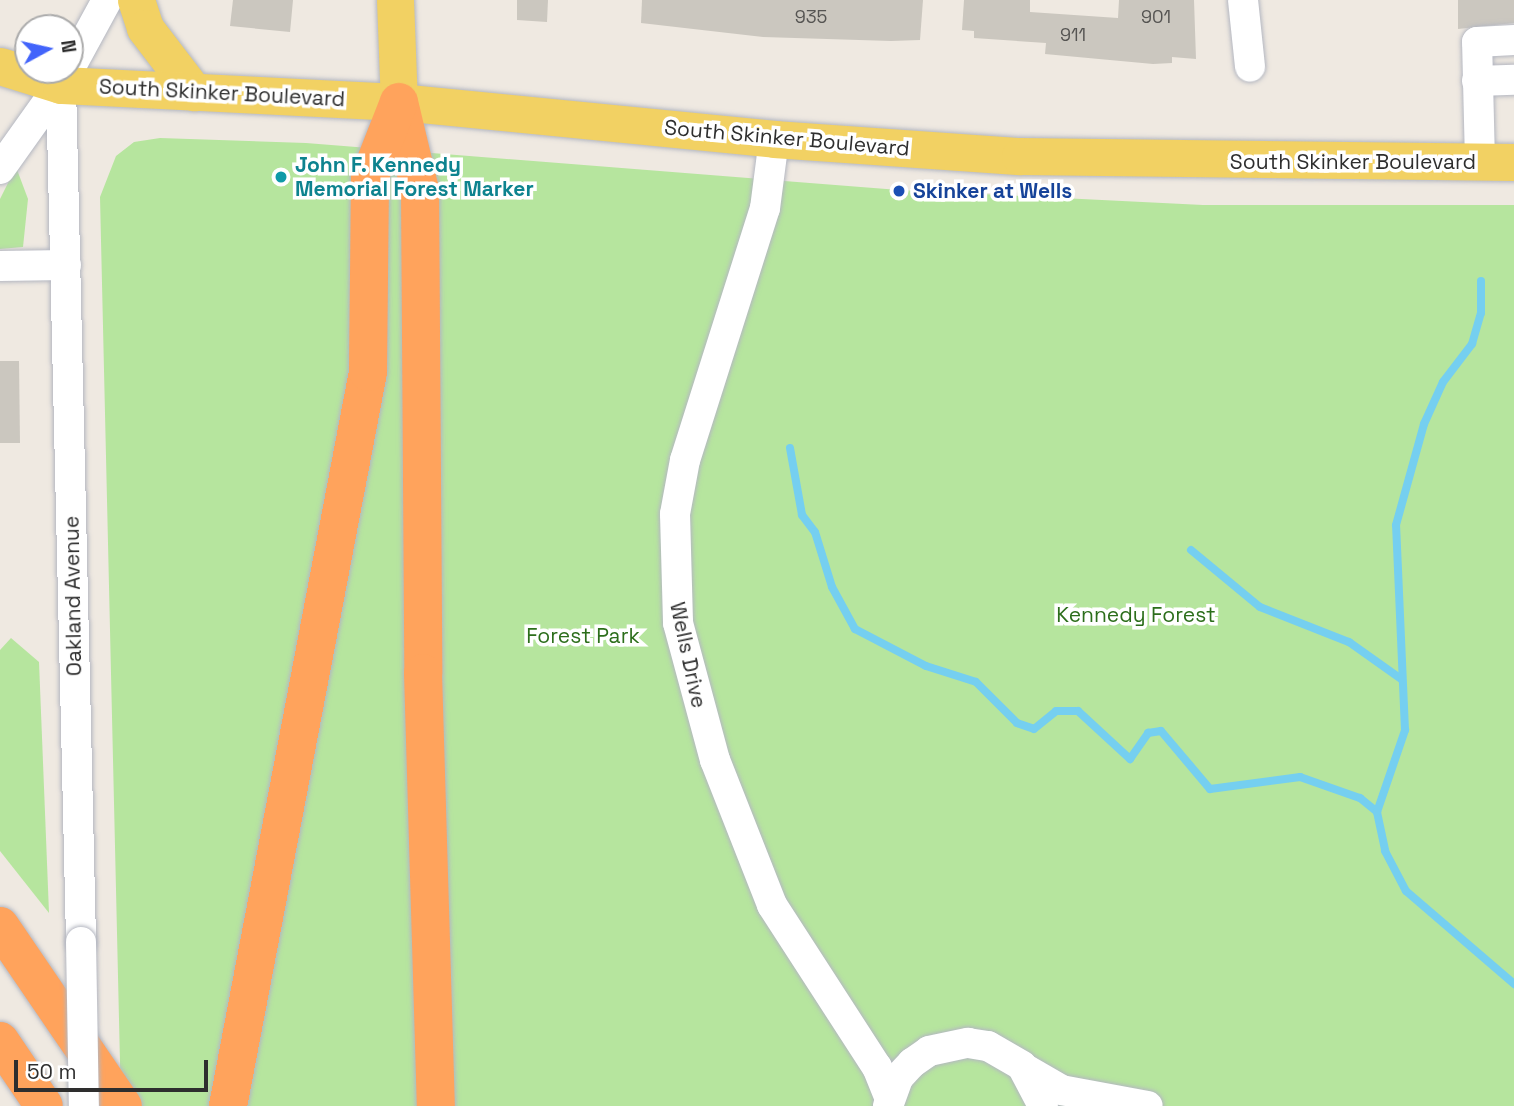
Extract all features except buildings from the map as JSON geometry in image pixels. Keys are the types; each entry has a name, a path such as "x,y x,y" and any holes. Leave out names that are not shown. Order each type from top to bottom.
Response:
{"highway":[{"path":"228,1106 368,372 370,176 399,102"},
{"path":"399,102 420,190 423,673 436,1106"},
{"path":"0,926 123,1106"},
{"path":"0,1041 44,1106"}],"main road":[{"path":"136,0 145,28 194,92"},
{"path":"395,0 399,102"},
{"name":"South Skinker Boulevard","path":"84,77 194,92 399,102 774,139 1138,160 1497,162"}],"street":[{"path":"1243,0 1250,67"},
{"path":"84,40 101,5"},
{"path":"1497,162 1477,81 1476,42 1514,40"},
{"path":"1477,81 1514,80"},
{"path":"0,169 21,133 60,84"},
{"name":"Oakland Avenue","path":"67,84 66,265 85,1106"},
{"name":"Wells Drive","path":"774,139 762,218 685,460 675,514 677,623 715,760 772,905 877,1067 888,1101"},
{"path":"0,266 66,265"},
{"path":"888,1101 912,1063 947,1044 988,1046 1061,1090 1149,1106"},
{"path":"1022,1066 1043,1106"}],"green space":[{"name":"Forest Park","path":"160,138 306,143 899,190 1203,205 1514,205 1514,1106 121,1106 100,197 116,156 134,142"},
{"path":"16,167 28,199 23,247 0,249 0,199"},
{"path":"11,638 39,662 49,913 0,851 0,650"}],"waterway":[{"path":"1377,812 1405,730 1396,525 1424,424 1443,382 1472,344 1481,313 1481,281"},
{"path":"790,448 802,515 815,532 832,587 855,629 926,666 976,682 1017,723 1034,729 1056,711 1078,711 1130,759 1148,733 1161,731 1210,789 1300,777 1360,798 1377,812 1385,851 1406,891 1514,984"},
{"path":"1191,550 1260,607 1349,642 1401,679"}],"place":[{"name":"John F. Kennedy Memorial Forest Marker","path":"281,177"},
{"name":"Skinker at Wells","path":"899,191"}],"park label":[{"name":"Kennedy Forest","path":"1136,615"}]}
